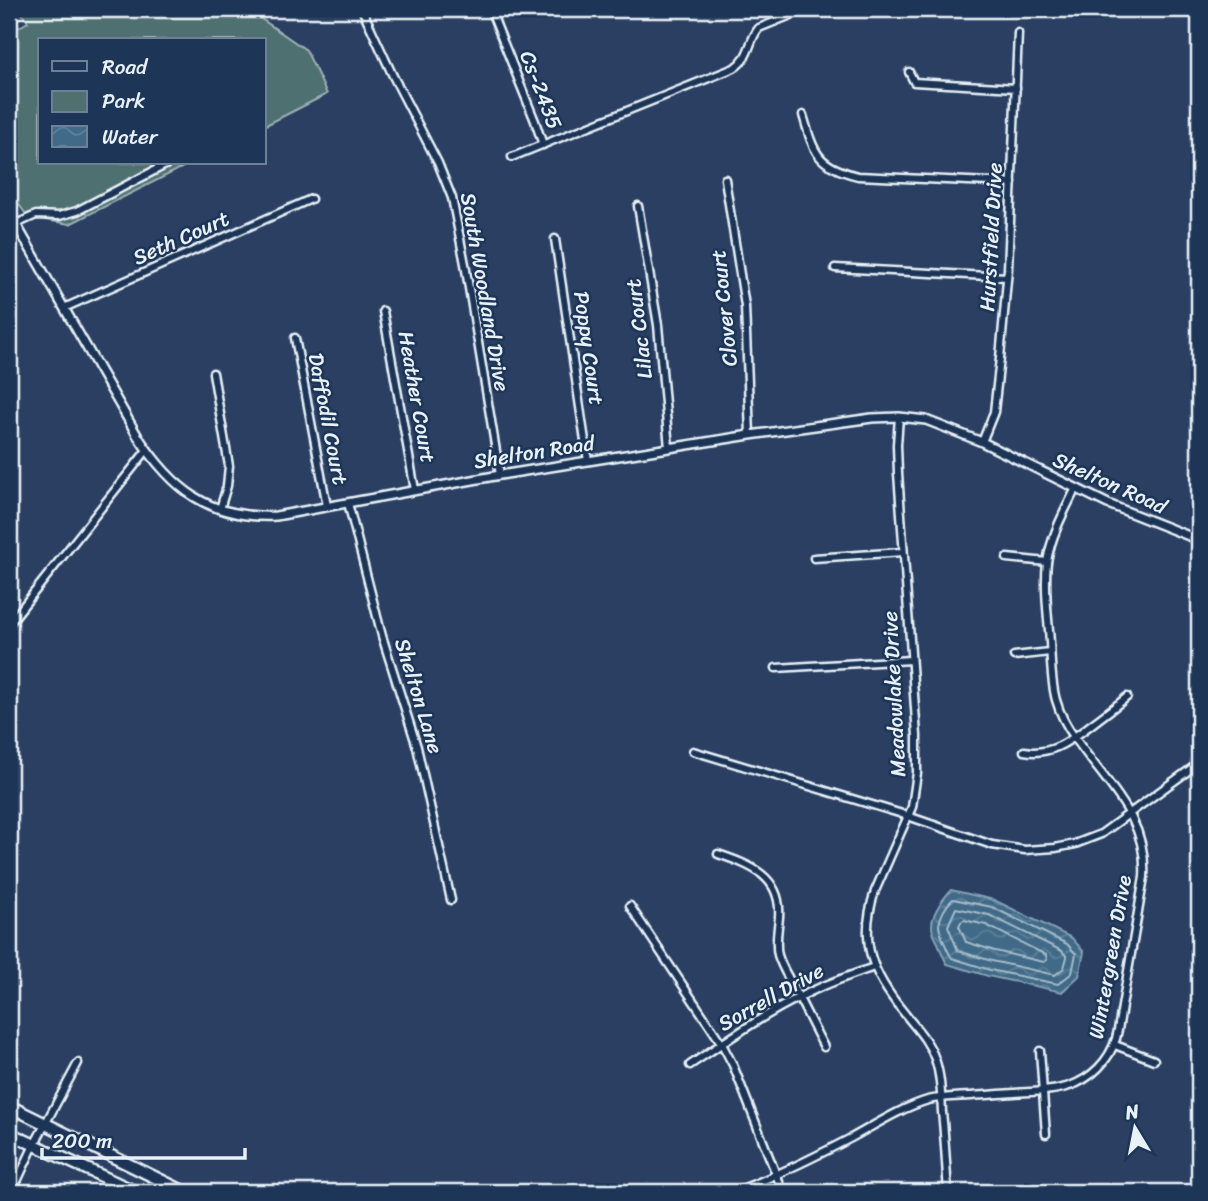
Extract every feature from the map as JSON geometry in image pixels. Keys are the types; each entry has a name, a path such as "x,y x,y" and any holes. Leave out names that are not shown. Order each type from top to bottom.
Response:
{"highway":[{"path":"9,1106 186,1192"},
{"path":"9,1133 136,1192"}],"street":[{"name":"South Woodland Drive","path":"362,9 438,163 452,198 500,475"},
{"name":"Cs-2435","path":"490,9 536,121 543,145"},
{"path":"512,157 734,68 745,59 760,28 806,9"},
{"name":"Hurstfield Drive","path":"982,442 994,412 998,380 1007,277 1018,33"},
{"path":"909,72 914,82 1016,88"},
{"path":"803,115 810,139 823,163 841,172 858,176 1012,183"},
{"path":"16,224 36,215 59,216 77,211 167,164"},
{"name":"Clover Court","path":"724,179 746,306 750,435"},
{"name":"Seth Court","path":"64,308 311,199"},
{"name":"Lilac Court","path":"638,206 658,324 669,448"},
{"name":"Shelton Road","path":"9,212 146,450 163,471 185,491 220,509 242,515 269,516 750,435 872,418 899,417 926,420 982,442 1108,504 1199,541"},
{"name":"Poppy Court","path":"555,239 588,461"},
{"path":"835,268 1007,277"},
{"name":"Heather Court","path":"383,311 415,490"},
{"name":"Daffodil Court","path":"295,338 327,506"},
{"path":"213,373 229,466 227,486 220,509"},
{"name":"Meadowlake Drive","path":"899,417 897,445 918,761 909,816 871,904 867,929 874,967 883,984 923,1037 939,1074 948,1192"},
{"path":"9,624 146,450"},
{"name":"Wintergreen Drive","path":"734,1192 777,1175 905,1109 928,1100 1068,1087 1100,1066 1115,1045 1144,868 1140,837 1130,814 1074,737 1056,699 1046,596 1047,562 1059,524 1076,488"},
{"name":"Shelton Lane","path":"348,503 382,636 417,747 451,900"},
{"path":"814,558 903,552"},
{"path":"1007,558 1047,562"},
{"path":"1014,656 1050,652"},
{"path":"776,668 911,660"},
{"path":"1024,751 1035,753 1052,750 1127,697"},
{"path":"692,751 909,816 992,845 1035,850 1084,841 1109,829 1199,764"},
{"path":"718,854 756,870 771,883 779,910 776,946 778,953 824,1047"},
{"path":"630,906 722,1044 733,1065 783,1192"},
{"name":"Sorrell Drive","path":"690,1065 799,997 874,967"},
{"path":"1115,1045 1154,1060"},
{"path":"1040,1051 1046,1134"},
{"path":"12,1192 78,1063"}],"green space":[{"path":"19,9 247,9 306,50 327,94 266,125 266,38 38,38 38,164 189,164 70,224 38,219 31,221 9,191 9,33 28,22"}],"water":[{"path":"951,890 994,900 1072,938 1084,952 1079,976 1062,992 947,964 934,935 932,921"}]}
